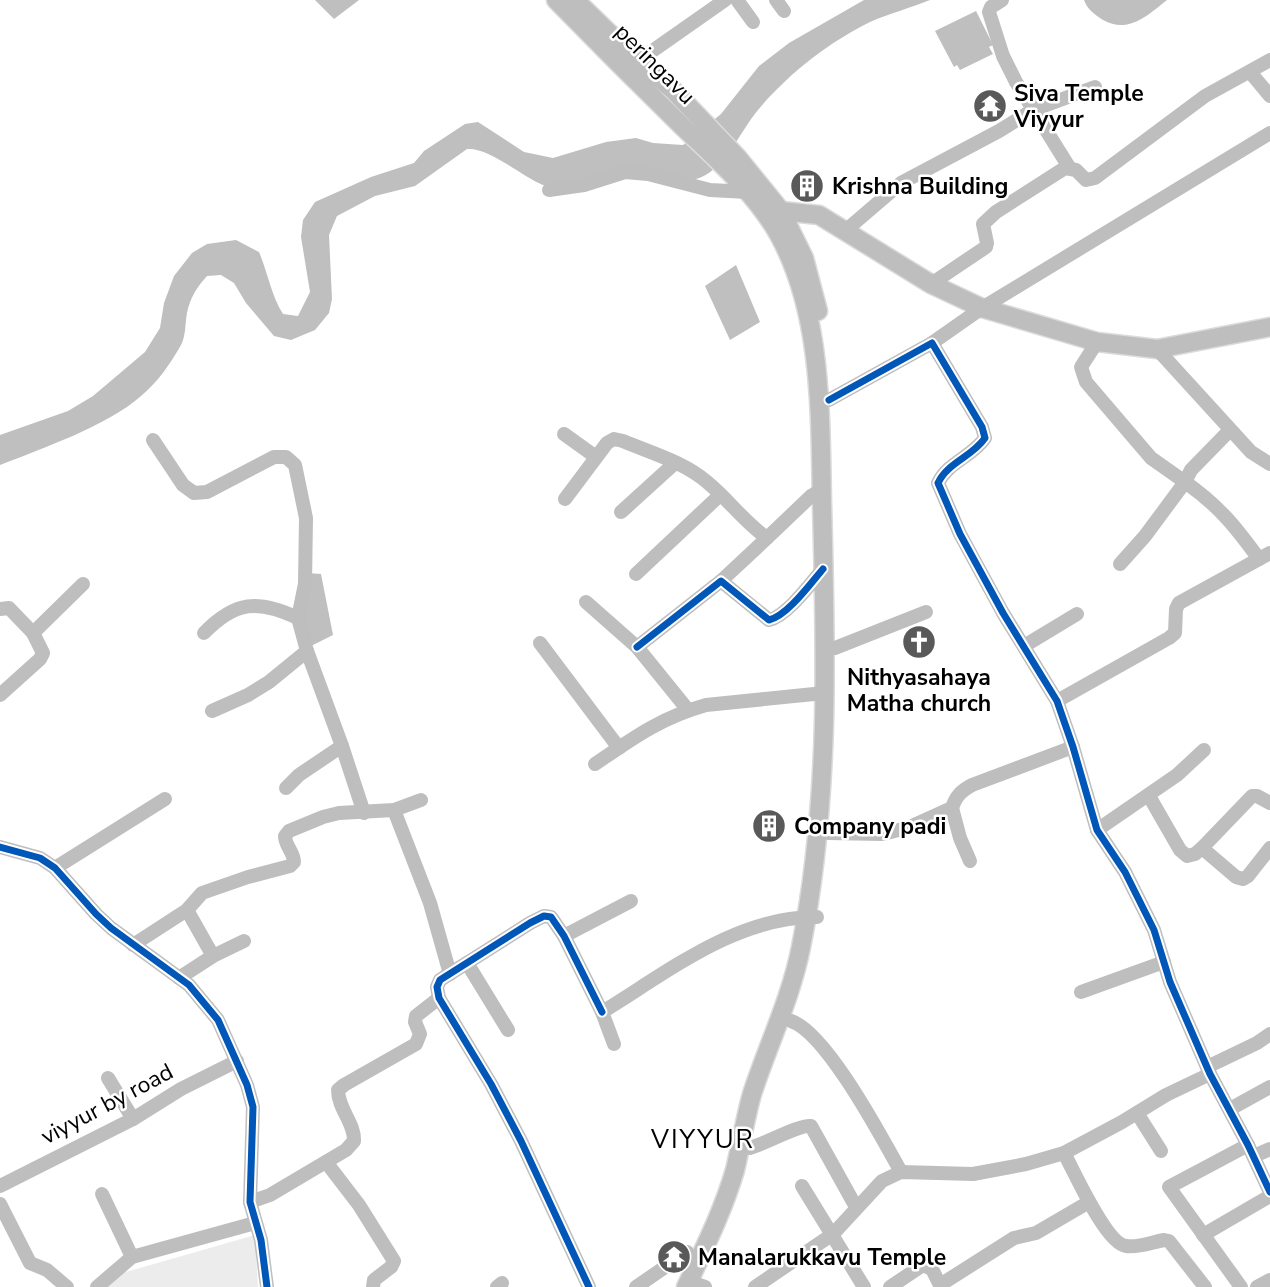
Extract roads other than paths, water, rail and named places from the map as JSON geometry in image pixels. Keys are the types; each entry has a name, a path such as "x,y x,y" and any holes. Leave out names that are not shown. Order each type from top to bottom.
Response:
{"main road":[{"name":"peringavu","path":"556,0 695,126"},
{"path":"575,0 638,61 673,90 695,126 732,160 798,242 810,274 825,357 829,400 835,648 835,744 828,833 812,917 791,989 760,1069 732,1178 697,1287"},
{"path":"697,1287 736,1199 769,1077 791,1021 811,955 821,798 824,693 818,392 806,307 775,215 748,192 732,160"},
{"path":"775,215 819,215 931,284 982,308 1097,342 1157,349 1270,327"}],"street":[{"path":"638,61 725,0"},
{"path":"737,0 753,22"},
{"path":"1002,0 991,7 989,18 1003,56 1069,167 1090,181 1205,96 1270,60"},
{"path":"1250,72 1270,96"},
{"path":"845,231 901,183 1033,110 1095,87"},
{"path":"829,400 932,343 982,308 1270,133"},
{"path":"931,284 986,247 983,229 987,219 1069,167"},
{"path":"549,190 584,185 625,172 648,174 710,190 748,192"},
{"path":"1057,701 1169,638 1175,633 1176,609 1179,603 1265,556 1212,501 1151,458 1086,382 1081,367 1097,342"},
{"path":"932,343 982,427 985,438 980,446 943,472 938,482 942,496 960,534 1057,701 1097,830 1125,872 1154,930 1170,982 1209,1070 1270,1194 1203,1235"},
{"path":"1157,349 1251,452 1270,464"},
{"path":"1120,564 1145,536 1191,470 1230,430"},
{"path":"564,434 596,457"},
{"path":"565,499 607,443 614,439 689,469 708,482 749,526 768,538"},
{"path":"153,440 183,485 194,493 206,492 274,457 286,457 295,465 306,518 305,584 298,618 364,813"},
{"path":"621,512 675,463"},
{"path":"637,647 721,581 811,496 822,490"},
{"path":"636,574 720,495"},
{"path":"721,581 769,620 775,619 797,599 823,569"},
{"path":"33,633 83,584"},
{"path":"586,602 637,647 688,710"},
{"path":"204,633 220,617 246,606 274,607 298,618"},
{"path":"0,610 9,608 33,633 43,653 40,659 0,695"},
{"path":"835,648 926,612"},
{"path":"1024,646 1077,614"},
{"path":"540,643 619,748"},
{"path":"212,711 269,682 307,651"},
{"path":"595,764 649,727 688,710 706,705 824,693"},
{"path":"286,788 299,775 342,746"},
{"path":"971,861 960,838 952,808 956,798 972,785 1073,747"},
{"path":"1097,830 1149,796 1204,750"},
{"path":"1149,796 1184,855 1191,856 1252,796 1270,803"},
{"path":"55,867 165,799"},
{"path":"133,945 187,910 202,893 290,866 294,857 285,841 289,831 331,815 394,810 421,800"},
{"path":"828,833 883,834 910,827 952,808"},
{"path":"394,810 430,903 450,974"},
{"path":"0,846 40,858 55,867 87,906 133,945 189,985 218,1020 247,1085 253,1107 250,1202 261,1240 267,1287"},
{"path":"1202,848 1236,877 1243,879 1270,848"},
{"path":"564,936 631,901"},
{"path":"187,910 213,956"},
{"path":"589,1287 545,1197 521,1140 439,998 437,987 440,980 467,963 544,916 551,917 556,921 602,1012 614,1044"},
{"path":"602,1012 726,937 778,920 812,917"},
{"path":"179,978 213,956 244,941"},
{"path":"1081,992 1164,962"},
{"path":"467,963 508,1030"},
{"path":"250,1202 270,1195 346,1150 354,1141 354,1132 338,1098 338,1090 416,1044 420,1034 415,1022 416,1016 439,998"},
{"path":"791,1021 803,1026 850,1083 901,1172"},
{"path":"755,1287 832,1234 881,1181 901,1172 973,1174 1026,1164 1064,1153 1138,1113 1270,1034"},
{"name":"viyyur by road","path":"0,1186 134,1118 181,1089 237,1061"},
{"path":"108,1078 134,1118"},
{"path":"1230,1109 1270,1087"},
{"path":"1138,1113 1161,1151"},
{"path":"750,1148 768,1143 802,1126 811,1126 856,1208"},
{"path":"1241,1287 1170,1189 1170,1185 1251,1151 1270,1149"},
{"path":"1064,1153 1089,1202 1118,1243 1123,1246 1169,1241 1205,1287"},
{"path":"326,1162 359,1205 394,1261 391,1267 374,1280 373,1287"},
{"path":"803,1186 864,1287"},
{"path":"102,1194 132,1257"},
{"path":"891,1287 923,1265 932,1269 940,1286 1014,1238 1036,1233 1089,1202"},
{"path":"0,1204 30,1263 47,1270 67,1287"},
{"path":"97,1287 132,1257 255,1223"},
{"path":"636,1287 687,1252"}],"place":[{"name":"Siva Temple Viyyur","path":"990,106"},
{"name":"Krishna Building","path":"807,186"},
{"name":"Nithyasahaya Matha church","path":"919,642"},
{"name":"Company padi","path":"769,826"},
{"name":"Manalarukkavu Temple","path":"674,1257"}],"district":[{"name":"VIYYUR","path":"703,1139"}]}
